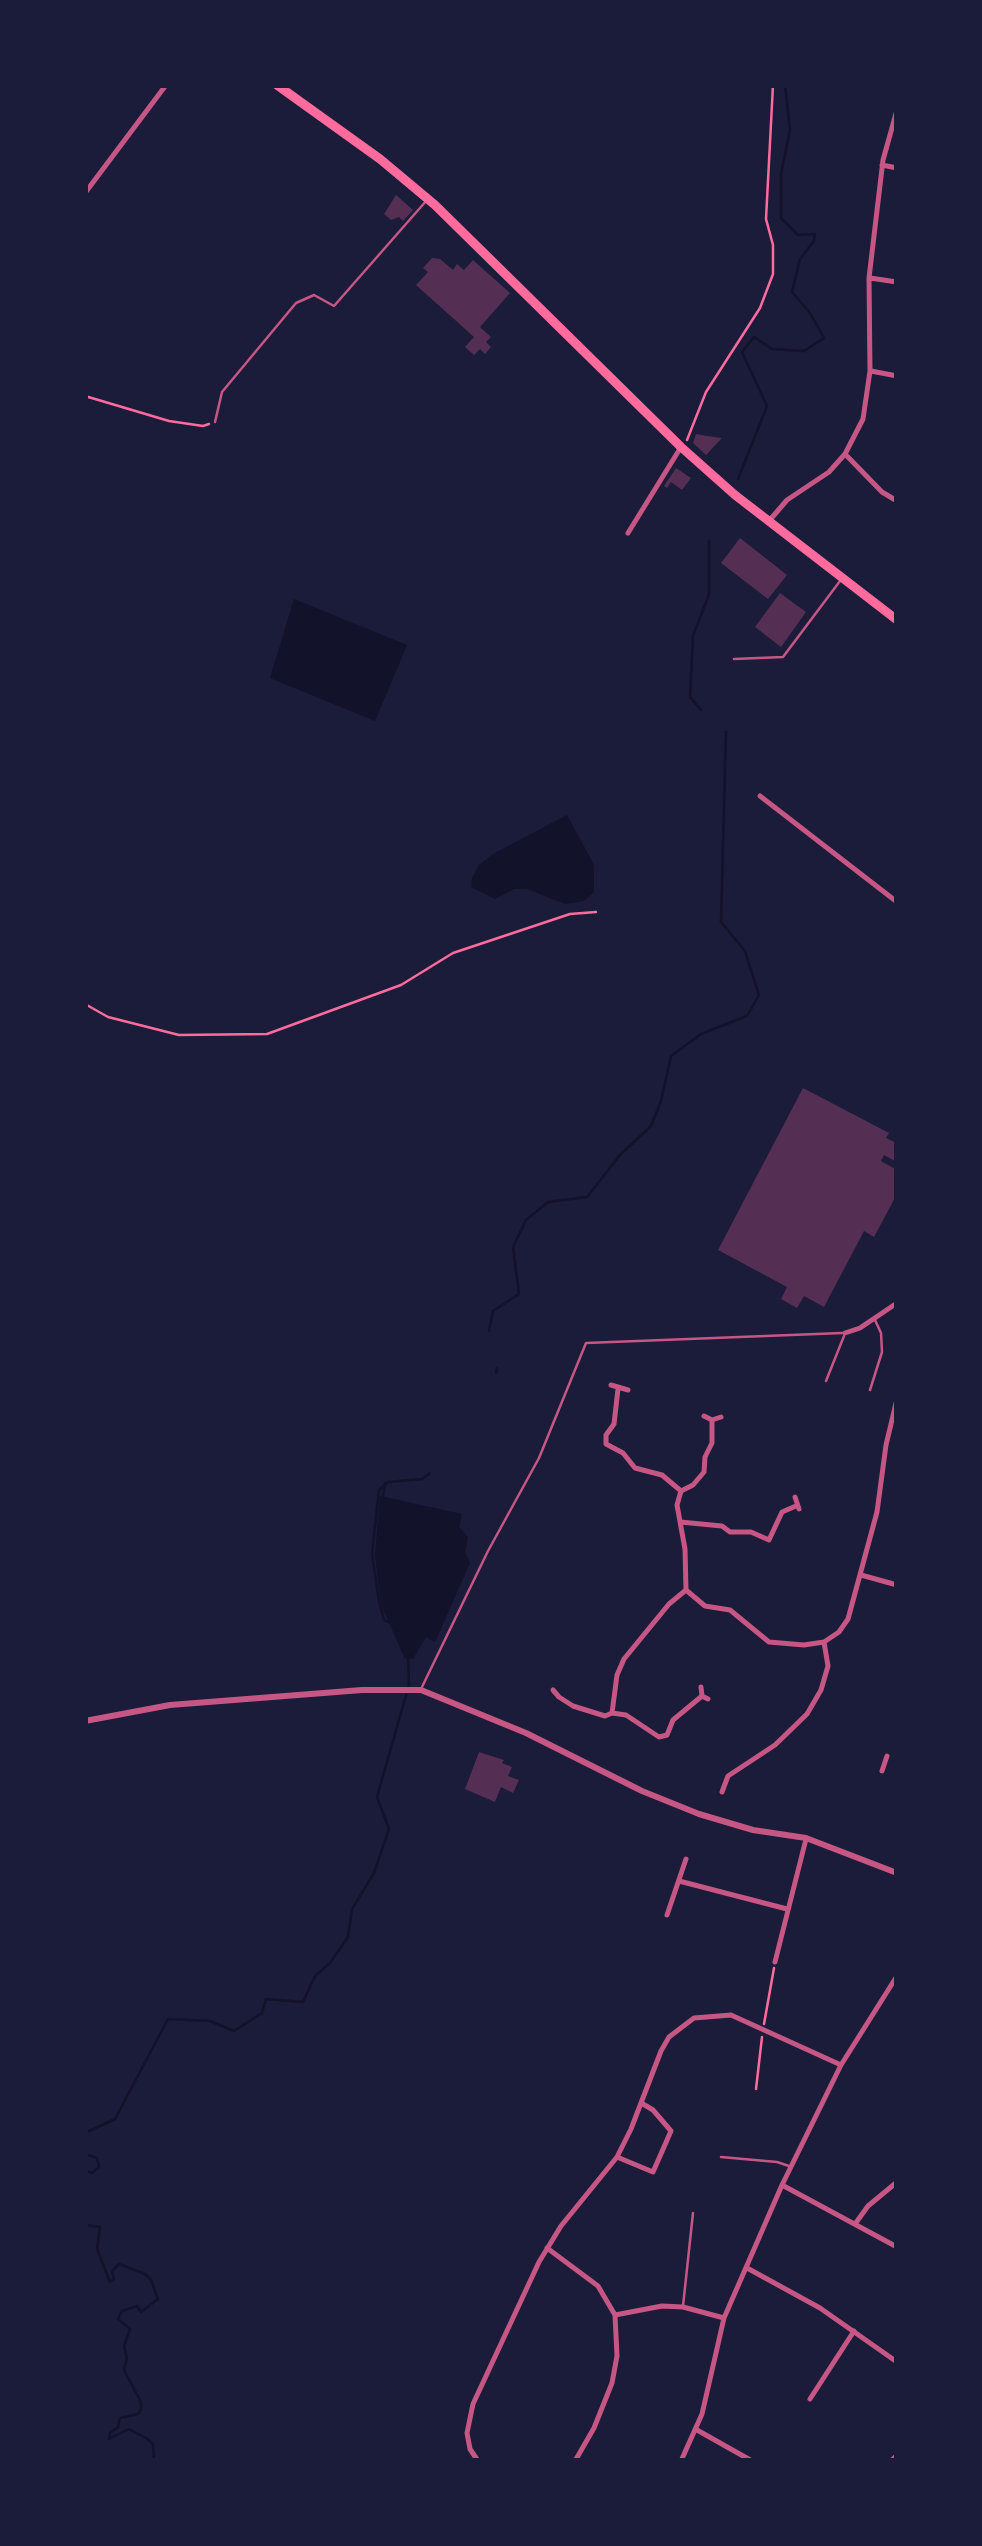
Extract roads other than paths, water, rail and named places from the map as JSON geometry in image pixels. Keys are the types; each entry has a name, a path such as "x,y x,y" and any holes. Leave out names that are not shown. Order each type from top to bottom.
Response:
{"highway":[{"path":"277,85 380,159 428,199 682,447 735,494 897,620"}],"street":[{"path":"85,193 166,85"},
{"path":"769,521 786,500 828,472 845,454 863,419 870,371 869,278 882,165 897,110"},
{"path":"882,165 897,168"},
{"path":"869,278 897,282"},
{"path":"870,371 897,376"},
{"path":"628,532 682,447"},
{"path":"845,454 897,502"},
{"path":"760,796 897,902"},
{"path":"846,1332 874,1320 897,1303"},
{"path":"611,1385 628,1390"},
{"path":"618,1389 614,1424 606,1435 606,1444 623,1453 635,1468 662,1475 681,1492"},
{"path":"712,1420 712,1443 705,1456 704,1472 681,1492 678,1505 686,1590 705,1606 730,1610 769,1642 824,1642 848,1620 877,1512 897,1398"},
{"path":"704,1416 712,1420 722,1417"},
{"path":"769,1540 776,1519 782,1512 797,1507 795,1497"},
{"path":"680,1522 751,1532 769,1540 774,1547"},
{"path":"861,1575 897,1585"},
{"path":"612,1713 617,1675 624,1659 669,1604 686,1590"},
{"path":"722,1792 728,1776 775,1745 807,1714 821,1690 828,1666 824,1642"},
{"path":"554,1690 558,1698 573,1706 605,1716 626,1715 651,1734 667,1735 673,1720 705,1698 701,1687"},
{"path":"85,1722 170,1706 398,1688 420,1690 521,1731 642,1791 699,1814 754,1830 806,1838 897,1873"},
{"path":"884,1764 897,1767"},
{"path":"775,1962 806,1838"},
{"path":"667,1915 686,1859"},
{"path":"679,1881 787,1909"},
{"path":"681,2461 696,2430 724,2318 782,2185 841,2065 897,1976"},
{"path":"478,2461 468,2441 469,2413 548,2248 616,2157 642,2104 660,2051 680,2026 712,2014 732,2015 841,2065"},
{"path":"616,2157 653,2172 672,2131 642,2104"},
{"path":"856,2224 868,2206 897,2182"},
{"path":"782,2185 897,2247"},
{"path":"548,2248 598,2286 616,2316 617,2356 612,2383 605,2405 575,2461"},
{"path":"746,2268 854,2330 897,2362"},
{"path":"616,2316 642,2309 683,2307 724,2318"},
{"path":"810,2400 854,2330"},
{"path":"696,2430 752,2461"},
{"path":"891,2461 897,2455"}],"lane":[{"path":"215,422 222,392 296,302 314,295 334,306 428,199"},
{"path":"734,659 783,657 842,578"},
{"path":"870,1390 882,1352 882,1332 874,1320"},
{"path":"420,1690 488,1551 540,1458 586,1343 846,1332 826,1381"},
{"path":"721,2157 791,2166"},
{"path":"683,2307 693,2213"}],"waterway":[{"path":"738,479 767,406 742,352 754,337 772,349 804,351 824,338 792,292 800,259 815,234 798,235 781,218 781,174 790,130 785,85"},
{"path":"701,710 690,697 693,636 709,594 709,541"},
{"path":"489,1331 493,1311 519,1294 513,1247 526,1220 548,1202 587,1197 620,1155 651,1126 671,1056 701,1034 747,1016 759,995 745,951 721,922 726,732"},
{"path":"496,1373 497,1368"},
{"path":"388,1622 379,1601 372,1554 379,1490 388,1482 422,1479 430,1473"},
{"path":"383,1497 385,1483"},
{"path":"85,2133 115,2119 168,2019 210,2021 234,2031 262,2013 266,1999 303,2002 315,1976 330,1963 348,1937 352,1909 374,1873 389,1829 377,1797 409,1685 408,1658"},
{"path":"85,2154 97,2158 99,2167 92,2173 85,2170"},
{"path":"85,2225 100,2227 97,2249 110,2282 114,2279 112,2271 119,2264 145,2274 158,2299 141,2312 137,2306 122,2311 118,2319 130,2329 124,2346 124,2370 141,2409 138,2414 120,2418 109,2439 129,2429 153,2444 154,2461"}]}
